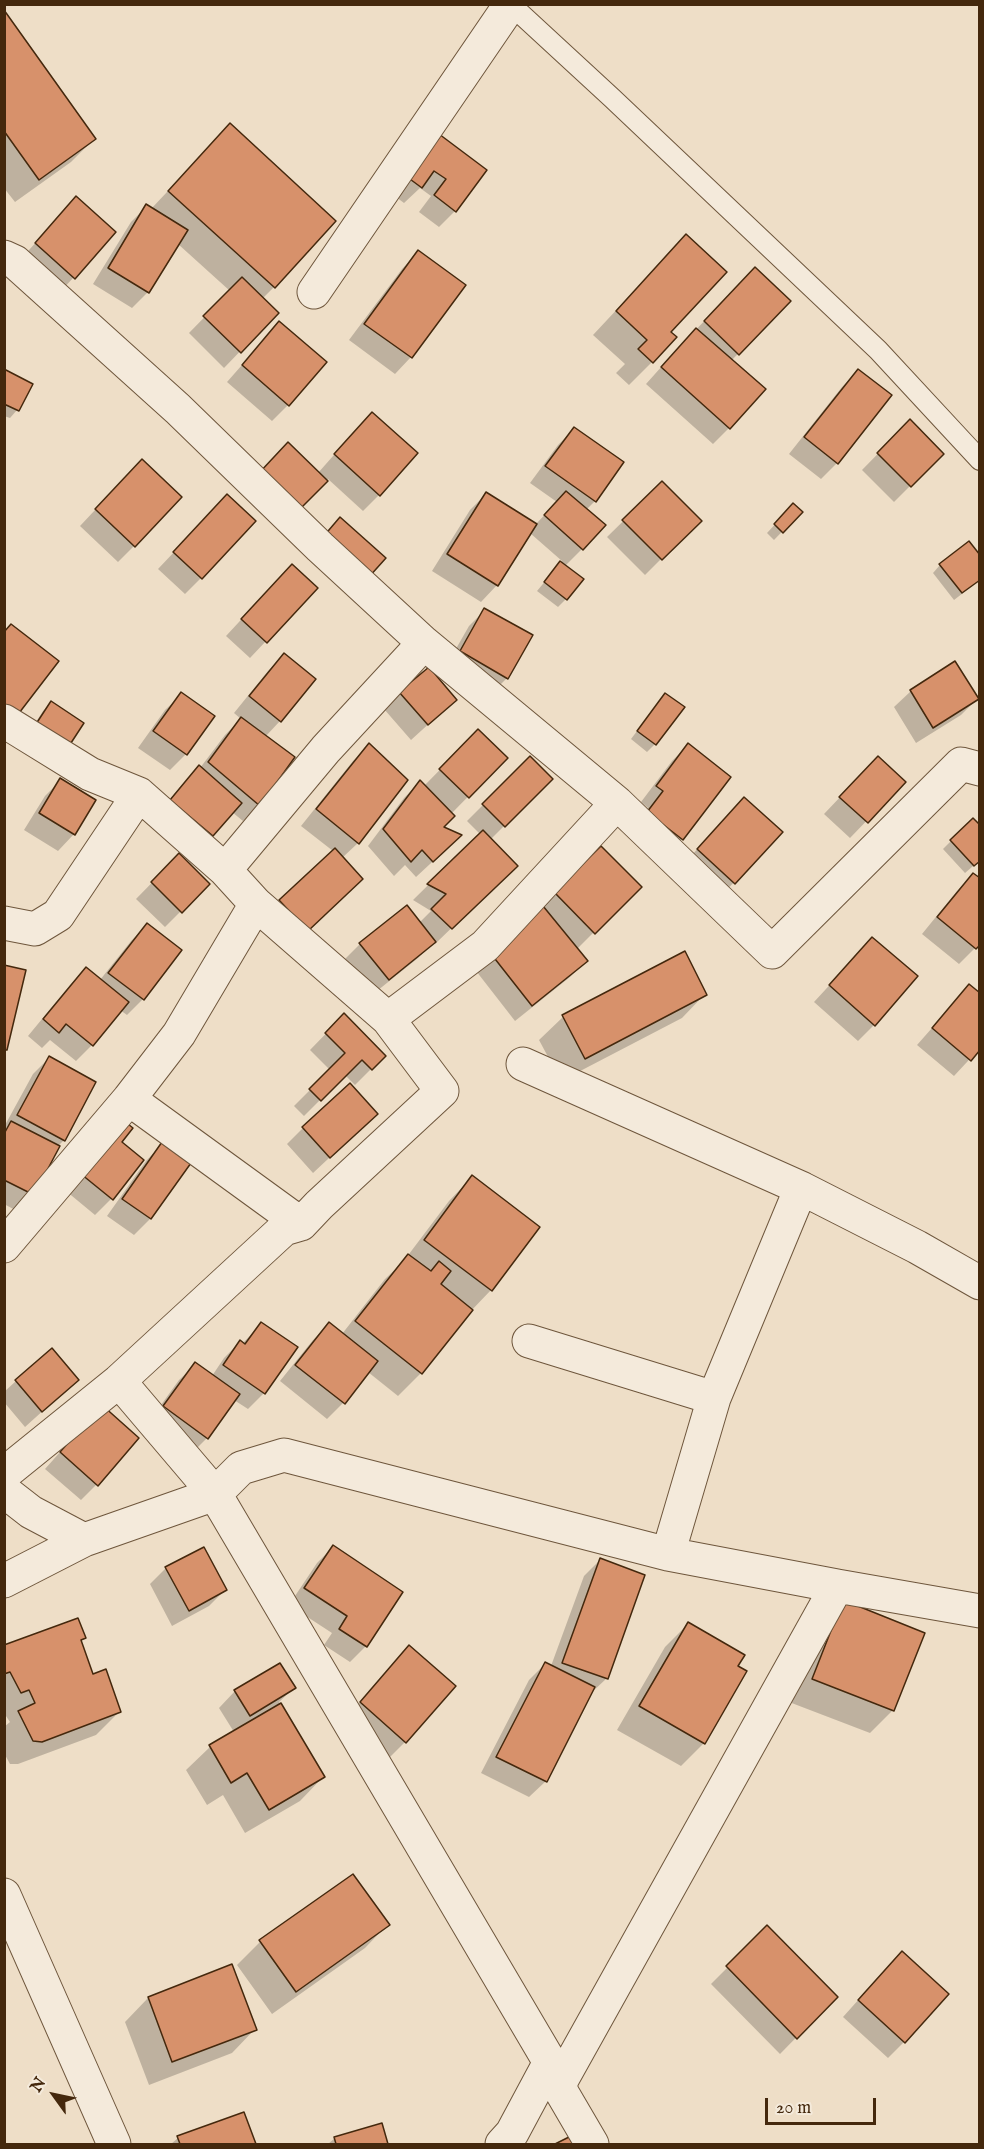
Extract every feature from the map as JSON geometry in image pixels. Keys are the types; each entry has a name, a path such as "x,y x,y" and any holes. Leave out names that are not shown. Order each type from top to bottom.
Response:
{"street":[{"path":"314,291 510,5"},
{"path":"4,257 15,262 178,409 423,643 618,803 772,952 961,764 980,769"},
{"path":"225,870 326,749 423,643"},
{"path":"4,721 90,774 140,795 225,870 256,904 388,1019 442,1091 301,1224 284,1229 119,1381 4,1474"},
{"path":"4,923 35,929 58,915 140,795"},
{"path":"388,1019 485,946 618,803"},
{"path":"4,1246 129,1099 179,1034 256,904"},
{"path":"523,1064 801,1188 917,1247 980,1283"},
{"path":"129,1099 301,1224"},
{"path":"668,1554 714,1398 801,1188"},
{"path":"529,1341 714,1398"},
{"path":"119,1381 215,1494 556,2071 561,2091 592,2145"},
{"path":"4,1581 84,1540 215,1494 241,1468 284,1455 668,1554 980,1611"},
{"path":"4,1491 31,1512 84,1540"},
{"path":"501,2145 556,2071 837,1586"},
{"path":"4,1895 114,2145"}],"lane":[{"path":"510,5 612,98 878,350 980,460"}],"building":[{"path":"4,10 96,139 39,180 4,131"},
{"path":"230,123 336,221 275,288 168,191"},
{"path":"427,125 487,170 456,212 434,195 446,179 434,171 422,188 395,168"},
{"path":"76,196 116,232 75,279 35,243"},
{"path":"146,204 188,230 149,293 108,268"},
{"path":"686,234 727,272 671,332 677,337 653,363 638,349 647,340 616,311"},
{"path":"418,250 466,285 412,358 364,324"},
{"path":"755,267 791,301 739,355 704,321"},
{"path":"242,277 279,313 241,353 203,316"},
{"path":"279,321 327,362 289,406 242,365"},
{"path":"696,328 766,389 730,429 661,367"},
{"path":"4,369 33,384 19,411 4,404"},
{"path":"858,369 892,395 838,464 804,437"},
{"path":"372,412 418,453 380,496 334,454"},
{"path":"910,419 944,454 911,487 877,453"},
{"path":"574,427 624,462 596,502 545,466"},
{"path":"288,442 328,481 298,511 259,473"},
{"path":"142,459 182,497 135,547 95,509"},
{"path":"662,481 702,521 662,560 622,520"},
{"path":"566,491 606,525 583,550 544,515"},
{"path":"486,492 537,524 498,586 447,554"},
{"path":"227,494 256,521 202,579 173,552"},
{"path":"793,503 803,512 783,533 774,524"},
{"path":"340,517 386,558 368,578 323,537"},
{"path":"969,541 980,555 980,580 962,593 939,564"},
{"path":"560,561 584,579 567,600 544,582"},
{"path":"292,564 318,588 267,643 241,619"},
{"path":"484,608 533,635 508,679 460,651"},
{"path":"11,624 59,661 16,717 4,708 4,632"},
{"path":"284,653 316,679 281,722 249,696"},
{"path":"955,661 979,699 933,728 910,690"},
{"path":"429,667 457,700 428,725 399,692"},
{"path":"181,692 215,716 187,755 153,731"},
{"path":"665,693 685,707 656,745 637,731"},
{"path":"51,701 84,723 69,746 36,724"},
{"path":"241,717 295,757 260,806 208,762"},
{"path":"478,729 508,758 469,798 439,769"},
{"path":"369,743 408,780 359,844 316,809"},
{"path":"688,743 731,777 683,840 647,812 663,791 656,786"},
{"path":"530,756 553,779 505,827 482,804"},
{"path":"878,756 906,782 868,823 839,797"},
{"path":"199,765 242,803 213,836 170,800"},
{"path":"60,778 96,800 75,835 39,813"},
{"path":"420,780 455,816 444,827 462,835 433,862 422,850 411,862 383,829"},
{"path":"744,797 783,832 735,884 697,849"},
{"path":"973,818 980,825 980,861 974,866 950,840"},
{"path":"483,830 518,866 452,929 431,909 446,894 427,884"},
{"path":"601,846 642,887 595,934 554,892"},
{"path":"335,848 363,879 308,931 279,900"},
{"path":"179,853 210,884 182,913 151,882"},
{"path":"973,873 980,878 980,945 976,949 937,917"},
{"path":"407,905 436,942 389,980 359,943"},
{"path":"543,906 588,961 532,1006 488,950"},
{"path":"147,923 182,950 144,1000 108,973"},
{"path":"872,937 918,976 875,1026 829,985"},
{"path":"685,951 707,995 585,1059 562,1015"},
{"path":"4,965 26,970 7,1050 4,1050"},
{"path":"86,967 129,1002 93,1046 66,1024 59,1033 43,1019"},
{"path":"969,984 980,993 980,1050 971,1061 932,1028"},
{"path":"344,1013 386,1056 372,1070 362,1060 321,1101 309,1089 345,1053 325,1033"},
{"path":"49,1056 96,1082 65,1141 17,1115"},
{"path":"350,1083 378,1114 330,1158 302,1127"},
{"path":"123,1120 133,1128 122,1142 144,1160 113,1200 81,1174"},
{"path":"11,1121 60,1146 34,1195 4,1180 4,1134"},
{"path":"162,1142 191,1163 151,1219 122,1199"},
{"path":"472,1175 540,1227 492,1291 424,1240"},
{"path":"408,1254 431,1271 439,1261 451,1271 441,1284 473,1310 422,1374 355,1321"},
{"path":"261,1322 298,1347 265,1394 223,1365 240,1340 245,1344"},
{"path":"329,1322 378,1361 345,1404 295,1365"},
{"path":"52,1348 79,1380 42,1412 15,1380"},
{"path":"195,1362 240,1394 208,1439 163,1406"},
{"path":"102,1405 139,1438 98,1486 60,1452"},
{"path":"333,1545 403,1592 367,1647 339,1629 347,1616 304,1588"},
{"path":"204,1547 227,1590 189,1611 165,1567"},
{"path":"600,1558 645,1575 608,1679 562,1663"},
{"path":"843,1600 925,1633 894,1711 812,1679"},
{"path":"78,1618 86,1638 81,1640 93,1674 106,1669 121,1712 42,1742 33,1741 18,1711 35,1703 29,1690 21,1693 10,1672 4,1674 4,1645"},
{"path":"688,1622 745,1655 738,1666 747,1671 705,1744 639,1706"},
{"path":"409,1645 456,1686 406,1743 360,1702"},
{"path":"545,1662 595,1687 547,1782 496,1757"},
{"path":"280,1663 296,1688 250,1716 234,1690"},
{"path":"281,1703 325,1777 269,1810 247,1773 231,1783 209,1745"},
{"path":"353,1874 390,1925 296,1992 259,1940"},
{"path":"767,1925 838,1997 797,2039 726,1966"},
{"path":"902,1951 949,1994 905,2043 858,2000"},
{"path":"232,1964 257,2030 172,2062 148,1997"},
{"path":"244,2112 256,2144 180,2144 177,2136"},
{"path":"382,2123 388,2144 336,2144 334,2137"},
{"path":"569,2137 573,2144 555,2144"}]}
